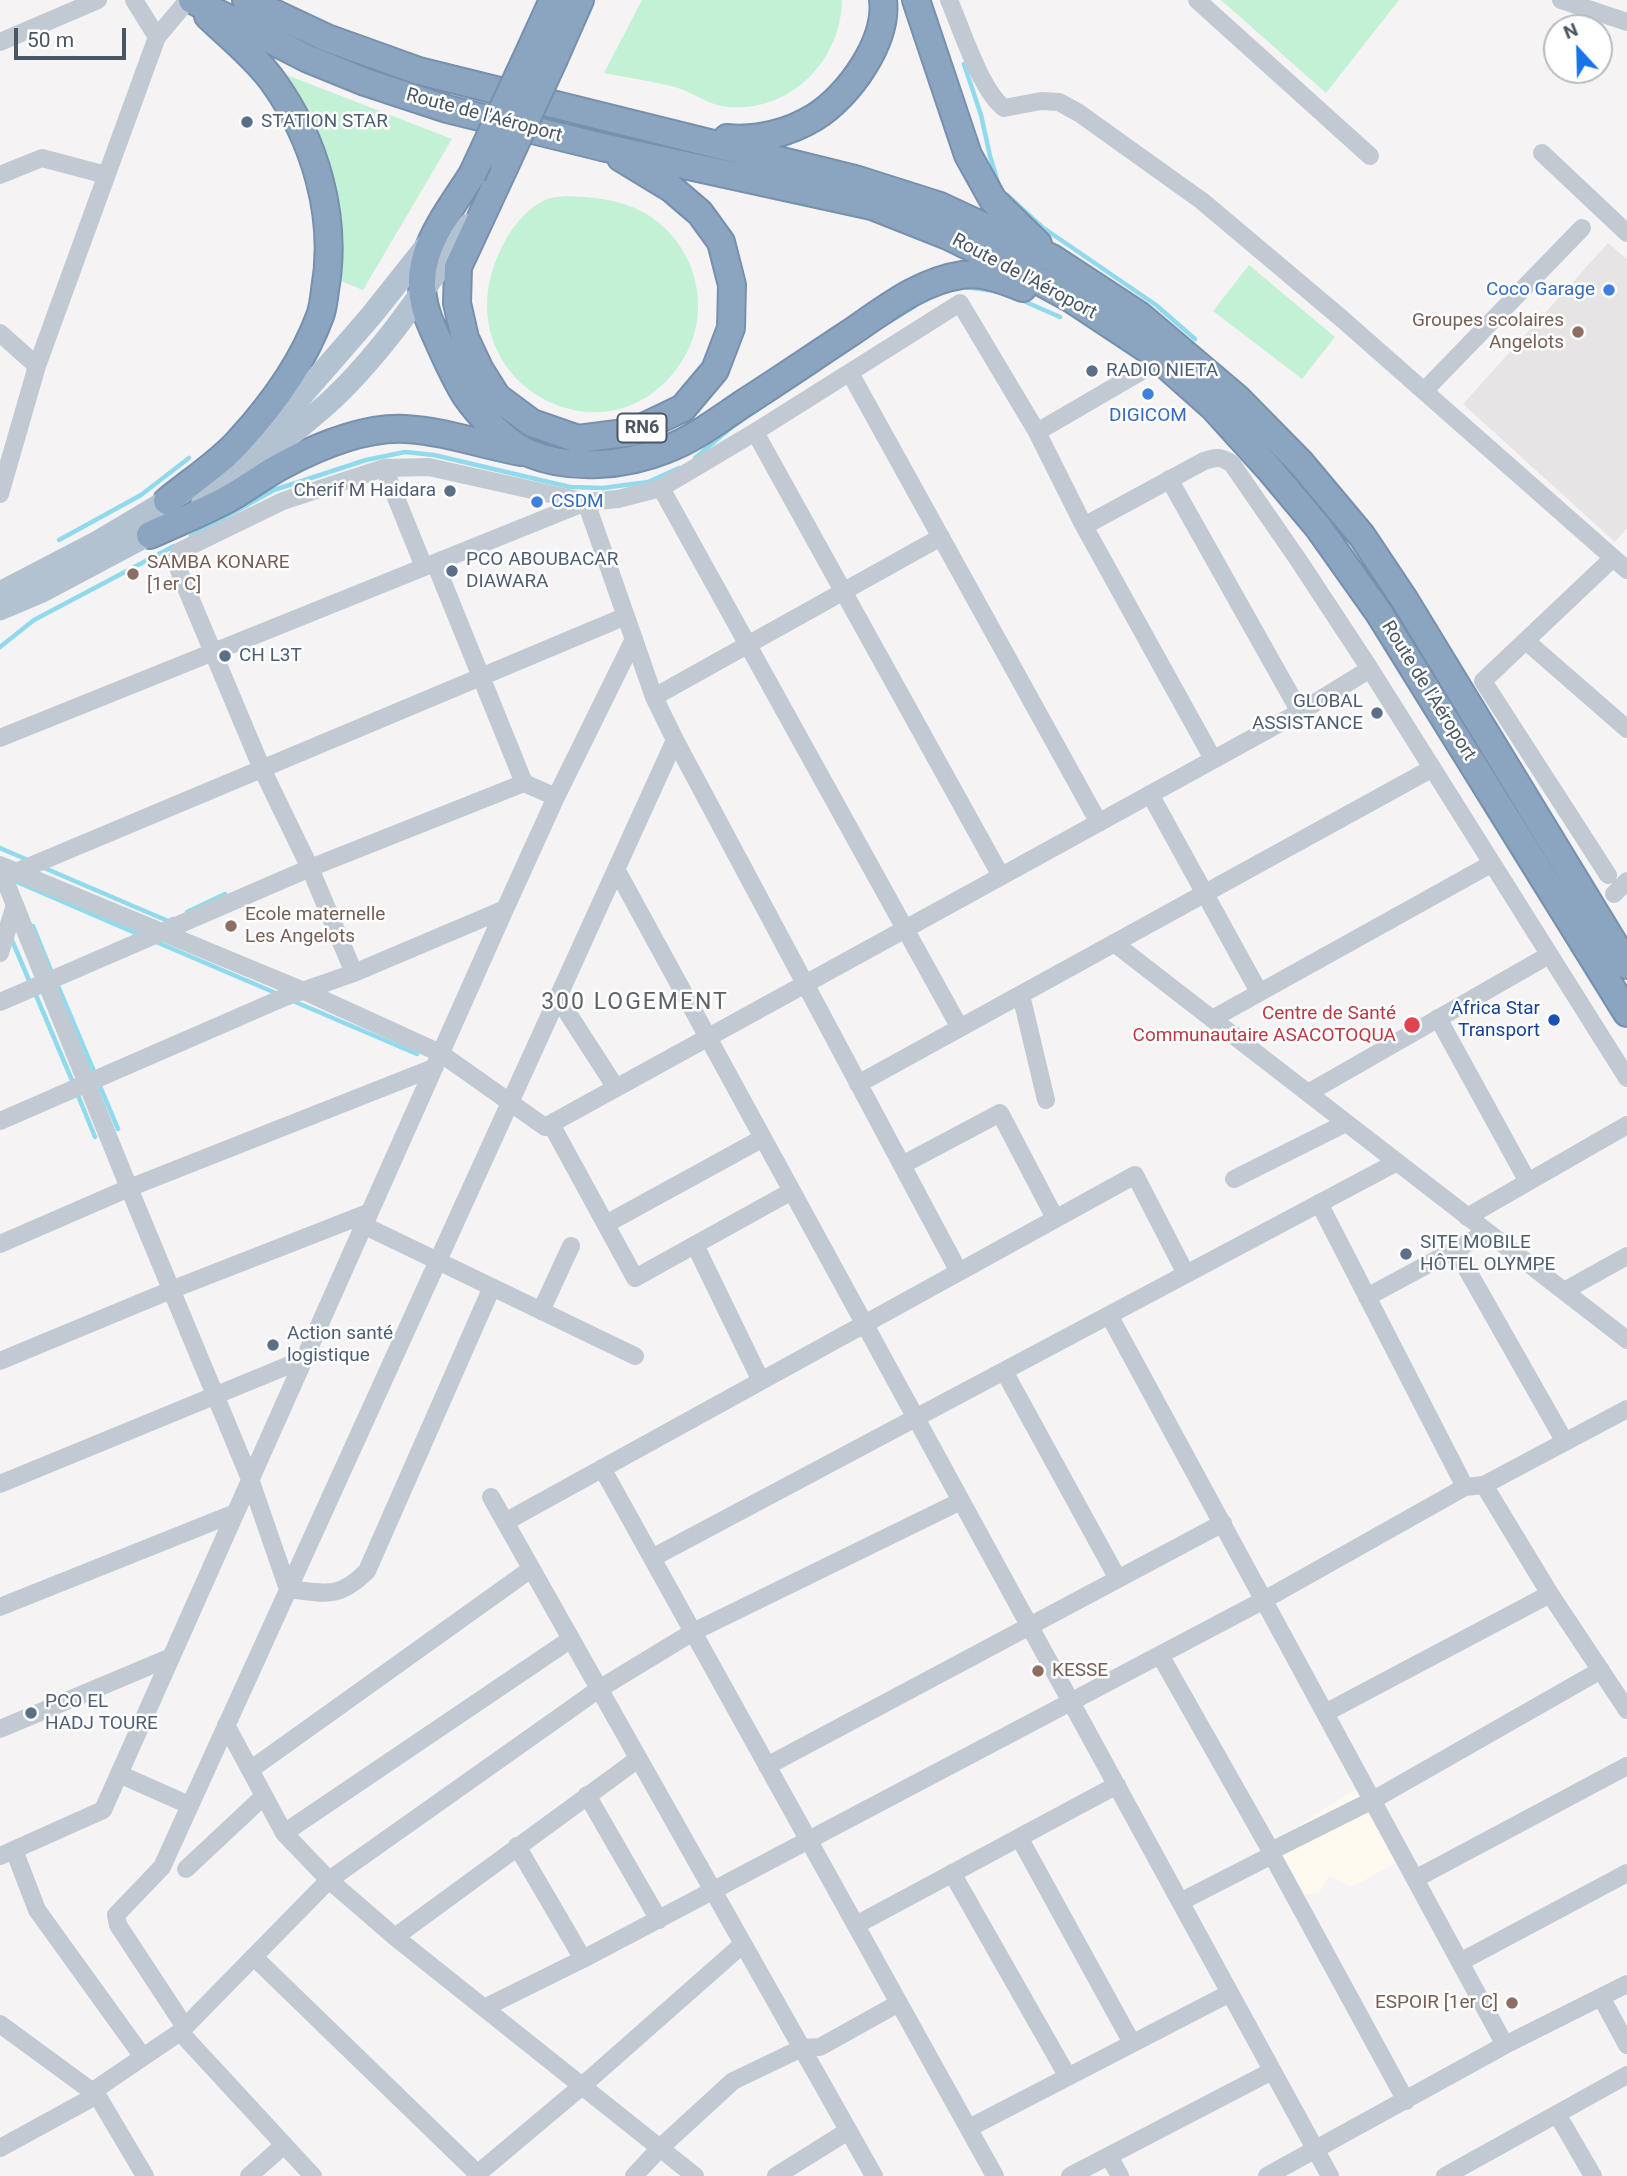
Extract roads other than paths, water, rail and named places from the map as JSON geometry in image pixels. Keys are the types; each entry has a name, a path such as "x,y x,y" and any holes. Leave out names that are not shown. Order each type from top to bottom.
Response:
{"highway":[{"name":"Route de l'Aéroport","path":"246,0 327,38 419,71 855,179 940,206 1052,258 1139,315 1238,399 1300,462 1362,536 1404,598 1627,965"},
{"path":"527,453 492,426 466,395 426,316 421,292 421,271 429,243 490,178 543,52 553,0"},
{"path":"543,52 585,0"},
{"path":"677,133 744,140 784,132 817,117 841,95 878,41 883,0"},
{"path":"916,0 968,156 993,200 1052,258"},
{"name":"Route de l'Aéroport","path":"192,1 306,58 365,82 447,108 602,147 872,206 948,236 1026,274 1070,298 1154,356 1213,407 1271,471 1334,549 1379,613 1627,1013"},
{"path":"167,501 239,442 299,363 321,314 328,271 328,231 324,197 313,158 293,112 270,78 192,1"},
{"name":"RN6","path":"490,178 458,267 457,303 465,338 480,370 497,397 532,423 578,439 633,432 683,408 715,370 731,328 733,285 721,242 700,214 672,189 602,147"},
{"path":"150,535 232,497 284,465 331,443 370,432 404,429 452,435 488,446 588,464 619,463 671,448 724,417 902,298 934,282 963,275 993,276 1029,291 1082,321 1154,356"}],"main road":[{"path":"0,609 40,592 150,535 221,489 327,404 368,359 421,292 490,178"},
{"path":"0,593 98,542 229,463 283,416 372,316 429,243"},
{"path":"0,573 25,580"}],"street":[{"path":"0,42 98,0"},
{"path":"134,0 157,37"},
{"path":"949,0 985,83 1004,108 1041,101 1059,102 1079,113 1202,201 1622,562 1526,640 1483,681 1608,875"},
{"path":"1197,0 1370,156"},
{"path":"1562,0 1627,22"},
{"path":"0,494 37,366 157,37 192,1"},
{"path":"1542,153 1627,233"},
{"path":"0,175 42,158 106,175"},
{"path":"1424,391 1582,229"},
{"path":"0,738 586,502 618,499 661,488 960,303 1037,432 1084,526 1213,759"},
{"path":"0,333 37,366"},
{"path":"1037,432 1154,356"},
{"path":"850,373 1099,823"},
{"path":"755,432 1001,876"},
{"path":"1084,526 1169,479 1216,457 1224,458 1232,464 1370,669 1627,1079"},
{"path":"354,973 310,868 262,769 213,652 176,561 180,551 283,500 383,468 429,467 586,502"},
{"path":"383,468 481,677 524,783 556,797"},
{"path":"1169,479 1300,712"},
{"path":"661,488 960,1028"},
{"path":"586,502 654,697 959,1272"},
{"path":"654,697 940,537"},
{"path":"5,868 262,769 626,616"},
{"path":"143,2057 37,1910 7,1853 103,1810 436,1060 556,797 634,639"},
{"path":"1526,640 1627,729"},
{"path":"5,868 304,991 436,1060 510,1102 545,1127 1300,712 1370,669"},
{"path":"313,2176 182,2029 118,1925 116,1915 162,1867 675,740"},
{"path":"858,1084 1431,769"},
{"path":"0,1002 310,868 524,783"},
{"path":"1150,794 1259,992"},
{"path":"1212,1019 1491,864"},
{"path":"5,868 15,905 86,1085 250,1479 288,1589"},
{"path":"617,869 1330,2176"},
{"path":"1614,894 1627,881"},
{"path":"0,953 15,905"},
{"path":"0,1121 304,991 354,973 505,909"},
{"path":"1114,943 1627,1340"},
{"path":"1308,1094 1549,955"},
{"path":"1021,995 1045,1100"},
{"path":"558,998 616,1088"},
{"path":"1438,1018 1528,1182"},
{"path":"0,1244 436,1060"},
{"path":"902,1165 1000,1113 1055,1218"},
{"path":"1234,1179 1346,1123"},
{"path":"551,1124 635,1278 792,1191"},
{"path":"1467,1217 1627,1125"},
{"path":"606,1224 764,1138"},
{"path":"652,1558 1397,1162"},
{"path":"505,1522 1135,1174 1186,1274"},
{"path":"1319,1203 1465,1487"},
{"path":"366,1219 438,1261 635,1356"},
{"path":"0,1361 171,1290 366,1219"},
{"path":"1367,1297 1488,1232"},
{"path":"695,1245 761,1381"},
{"path":"541,1311 570,1246"},
{"path":"1456,1250 1565,1442"},
{"path":"1564,1291 1627,1256"},
{"path":"288,1589 333,1594 354,1585 367,1572 492,1287"},
{"path":"1110,1315 1505,2045"},
{"path":"0,1484 304,1359"},
{"path":"1004,1371 1118,1579"},
{"path":"484,2008 659,1920 1160,1656 1465,1487 1484,1485 1627,1409"},
{"path":"602,1468 995,2176"},
{"path":"1484,1485 1550,1594 1627,1710"},
{"path":"491,1497 874,2176"},
{"path":"0,2148 95,2093 182,2029 329,1880 599,1689 693,1632 961,1500"},
{"path":"0,1607 235,1513"},
{"path":"767,1766 1223,1523"},
{"path":"250,1770 531,1569"},
{"path":"1325,1713 1550,1594"},
{"path":"284,1833 571,1639"},
{"path":"1160,1656 1272,1853 1406,2101"},
{"path":"0,1729 171,1657"},
{"path":"1180,1902 1373,1801 1601,1670"},
{"path":"226,1726 284,1833 329,1880 395,1937 695,2176"},
{"path":"395,1937 638,1759"},
{"path":"1415,1879 1627,1766"},
{"path":"119,1774 189,1805"},
{"path":"856,1925 1117,1786"},
{"path":"186,1869 264,1796"},
{"path":"587,1796 659,1920"},
{"path":"1020,1839 1132,2043"},
{"path":"517,1846 583,1959"},
{"path":"952,1873 1068,2077"},
{"path":"1460,1962 1627,1873"},
{"path":"254,1957 478,2175 743,1944"},
{"path":"1267,2176 1505,2045 1627,1984"},
{"path":"969,2128 1230,1993"},
{"path":"1601,1997 1627,2045"},
{"path":"634,2176 661,2147 733,2081 802,2048 820,2047 899,2003"},
{"path":"0,2024 95,2093 145,2176"},
{"path":"1070,2176 1272,2071"},
{"path":"1445,2176 1627,2075"},
{"path":"1557,2114 1593,2176"},
{"path":"776,2176 848,2131"},
{"path":"249,2176 284,2145"},
{"path":"1109,2156 1120,2176"}],"waterway":[{"path":"964,64 981,115 999,186"},
{"path":"1007,195 1042,227 1156,305 1195,339"},
{"path":"965,287 995,291"},
{"path":"1019,299 1060,317"},
{"path":"884,325 915,306"},
{"path":"695,458 732,427 763,406"},
{"path":"191,536 274,490 366,460 405,452 434,455 570,487 603,488 648,482 679,468"},
{"path":"59,540 141,495 189,458"},
{"path":"0,647 34,620 174,546"},
{"path":"0,848 28,860"},
{"path":"42,867 168,921 173,919"},
{"path":"10,879 140,935"},
{"path":"187,912 225,894"},
{"path":"33,926 52,973"},
{"path":"11,938 31,985"},
{"path":"154,941 278,994"},
{"path":"56,981 96,1076"},
{"path":"35,993 74,1085"},
{"path":"293,1001 417,1054"},
{"path":"99,1084 118,1129"},
{"path":"77,1093 95,1137"}],"place":[{"name":"STATION STAR","path":"247,122"},
{"name":"Coco Garage","path":"1609,290"},
{"name":"Groupes scolaires Angelots","path":"1578,332"},
{"name":"RADIO NIETA","path":"1092,371"},
{"name":"DIGICOM","path":"1148,394"},
{"name":"Cherif M Haidara","path":"450,491"},
{"name":"CSDM","path":"537,502"},
{"name":"PCO ABOUBACAR DIAWARA","path":"452,571"},
{"name":"SAMBA KONARE [1er C]","path":"133,574"},
{"name":"CH L3T","path":"225,656"},
{"name":"GLOBAL ASSISTANCE","path":"1377,713"},
{"name":"Ecole maternelle Les Angelots","path":"231,926"},
{"name":"Africa Star Transport","path":"1554,1020"},
{"name":"Centre de Santé Communautaire ASACOTOQUA","path":"1412,1025"},
{"name":"SITE MOBILE HÔTEL OLYMPE","path":"1406,1254"},
{"name":"Action santé logistique","path":"273,1345"},
{"name":"KESSE","path":"1038,1671"},
{"name":"PCO EL HADJ TOURE","path":"31,1713"},
{"name":"ESPOIR [1er C]","path":"1512,2003"}],"district":[{"name":"300 LOGEMENT","path":"635,1003"}]}
